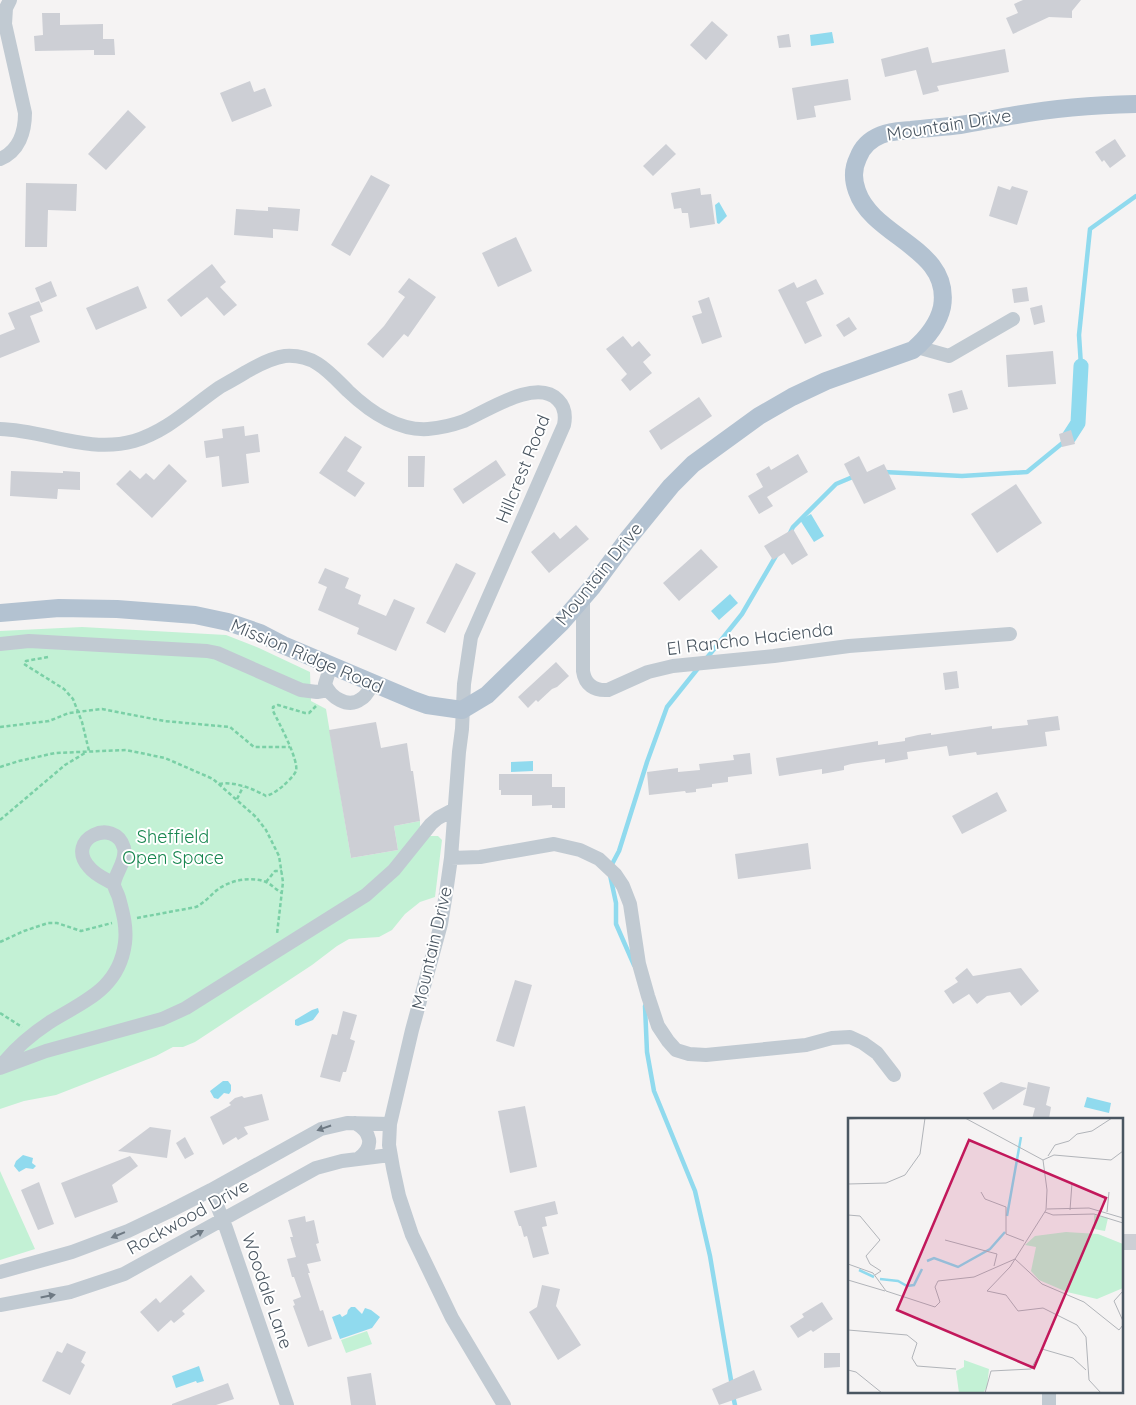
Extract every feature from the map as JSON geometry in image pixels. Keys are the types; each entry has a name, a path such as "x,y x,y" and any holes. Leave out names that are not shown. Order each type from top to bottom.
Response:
{"main road":[{"name":"Mountain Drive","path":"462,710 487,695 561,623 583,598 671,486 693,464 759,416 792,397 826,382 908,352 929,335 938,320 943,302 940,282 932,265 926,258 878,220 860,199 854,183 854,174 857,158 866,145 880,135 898,130 962,124 1058,109 1136,104"},
{"name":"Mission Ridge Road","path":"0,613 78,608 195,615 228,622 260,633 283,645 427,705 462,710"}],"street":[{"path":"0,159 16,147 25,127 25,112 5,24 6,8 10,0"},
{"path":"917,346 948,356 1014,319"},
{"name":"Hillcrest Road","path":"0,429 28,432 65,441 94,444 132,442 161,430 220,387 250,370 266,361 284,356 297,356 320,364 366,405 390,421 415,429 450,426 528,393 546,392 554,396 564,408 566,416 564,424 471,637 466,665 462,710"},
{"name":"El Rancho Hacienda","path":"583,598 582,671 588,684 594,689 601,691 608,690 648,672 673,666 849,646 1010,634"},
{"path":"0,644 24,641 59,642 207,650 301,690 329,692 342,701 356,702 366,695 373,683"},
{"path":"329,692 326,680 331,664"},
{"name":"Mountain Drive","path":"462,710 462,729 453,810 451,858 440,924 390,1124 390,1155 403,1210 420,1254 452,1318 504,1405"},
{"path":"0,1068 46,1051 179,1012 348,908 374,889 394,870 431,824 453,810"},
{"path":"451,858 480,857 554,844 580,850 604,864 615,874 623,886 630,904 639,964 648,996 658,1026 676,1050 689,1054 706,1055 850,1037 877,1053 894,1076"},
{"path":"0,1068 24,1042 51,1022 88,1001 103,988 113,975 121,957 125,937 124,920 114,884"},
{"path":"355,1123 363,1128 369,1139 368,1148 359,1158"},
{"name":"Rockwood Drive","path":"0,1272 92,1245 162,1216 312,1133 329,1126 355,1123 390,1124"},
{"name":"Rockwood Drive","path":"0,1305 70,1292 116,1277 316,1168 359,1158 390,1155"},
{"name":"Woodale Lane","path":"211,1190 287,1405"}],"path":[{"path":"59,642 58,654 26,661 24,664 64,689 74,699 87,738 89,751"},
{"path":"219,784 229,783 266,796 286,783 296,770 296,764 273,707 278,705 307,713 329,692"},
{"path":"0,728 49,721 69,712 102,709 164,721 230,726 254,747 290,746"},
{"path":"0,767 55,753 126,750 155,756 200,772 219,784 256,817 266,830 280,856 282,893 277,934 278,951"},
{"path":"0,820 65,764 89,751"},
{"path":"237,799 243,787"},
{"path":"266,882 275,871 282,871"},
{"path":"0,942 48,923 60,924 80,930 196,907 222,886 254,878 266,882 282,893"},
{"path":"0,1014 22,1027 25,1034 24,1042"}],"green space":[{"name":"Sheffield Open Space","path":"82,627 226,635 310,672 311,701 326,709 351,858 398,850 394,826 420,821 420,826 430,836 438,836 442,840 435,897 420,902 405,914 392,930 379,937 349,939 337,946 312,965 195,1042 183,1047 173,1047 156,1056 56,1095 24,1101 0,1109 0,631"},
{"path":"0,1171 35,1249 0,1260"},
{"path":"367,1331 372,1344 346,1353 341,1340"}],"water":[{"path":"832,32 834,43 811,46 810,35"},
{"path":"719,202 727,216 719,224 717,223 715,205"},
{"path":"811,514 824,536 814,542 800,520"},
{"path":"730,594 738,603 719,620 711,611"},
{"path":"533,761 533,771 511,772 511,762"},
{"path":"318,1008 319,1012 313,1020 298,1026 295,1025 295,1020"},
{"path":"223,1081 228,1081 231,1085 231,1091 229,1094 224,1093 218,1099 214,1098 210,1091"},
{"path":"1087,1097 1111,1103 1109,1113 1084,1107"},
{"path":"23,1155 33,1158 32,1163 36,1166 33,1169 26,1168 19,1172 14,1166 16,1161"},
{"path":"351,1307 355,1307 362,1314 365,1308 371,1310 380,1317 372,1328 340,1339 332,1317 340,1314 342,1317 347,1314"},
{"path":"199,1366 204,1381 197,1383 196,1381 176,1388 172,1376"}],"building":[{"path":"1023,0 1081,0 1072,11 1072,18 1049,17 1013,34 1006,18 1018,13 1014,4"},
{"path":"42,13 60,13 60,25 103,24 103,39 114,39 115,55 94,55 94,50 35,51 34,36 43,35"},
{"path":"712,21 728,35 706,60 690,45"},
{"path":"789,34 791,47 779,48 777,36"},
{"path":"928,47 932,63 1005,49 1009,72 937,86 939,91 923,95 916,70 885,77 881,59"},
{"path":"848,79 851,100 814,106 816,117 797,120 792,88"},
{"path":"250,81 254,92 265,88 272,106 232,122 220,93"},
{"path":"128,110 146,127 106,170 88,154"},
{"path":"1115,139 1126,156 1110,168 1104,160 1102,162 1095,152"},
{"path":"666,144 676,154 653,176 643,166"},
{"path":"371,175 390,185 350,256 331,245"},
{"path":"26,183 77,184 76,211 48,210 47,247 25,247"},
{"path":"998,186 1010,190 1012,186 1028,191 1017,225 989,216"},
{"path":"700,188 701,195 711,194 715,224 690,228 688,213 682,213 681,208 674,209 671,193"},
{"path":"268,207 300,209 298,231 273,229 273,238 234,235 236,209 268,211"},
{"path":"516,237 532,271 498,287 482,253"},
{"path":"212,264 226,282 220,287 237,305 224,316 207,297 181,317 167,300"},
{"path":"409,278 436,297 408,337 404,334 383,358 367,344 384,326 405,297 398,292"},
{"path":"816,279 824,294 806,302 822,336 805,344 778,290 794,282 797,288"},
{"path":"51,281 57,296 41,303 35,288"},
{"path":"138,286 147,308 96,330 86,308"},
{"path":"1027,287 1029,301 1014,303 1012,289"},
{"path":"709,297 722,337 702,344 692,316 702,313 698,301"},
{"path":"39,301 43,311 30,316 40,342 0,358 0,335 15,329 8,313"},
{"path":"1042,305 1045,322 1034,325 1030,308"},
{"path":"849,317 857,329 844,337 836,325"},
{"path":"623,336 632,347 639,341 651,355 643,362 652,373 630,391 621,380 627,374 606,349"},
{"path":"1053,351 1056,384 1008,387 1006,355"},
{"path":"962,390 968,409 953,413 948,394"},
{"path":"699,397 712,416 661,450 649,431"},
{"path":"244,426 245,436 258,434 260,452 246,454 249,483 222,487 219,456 206,458 204,441 223,438 222,429"},
{"path":"1071,430 1075,444 1062,447 1059,434"},
{"path":"345,436 362,447 347,471 365,483 355,497 319,473"},
{"path":"798,454 808,472 767,497 773,506 759,514 748,496 763,487 756,474 769,466 771,470"},
{"path":"408,456 425,456 424,487 408,487"},
{"path":"859,456 867,472 884,464 896,489 864,504 844,464"},
{"path":"496,460 506,475 463,504 453,489"},
{"path":"169,464 187,481 152,518 116,484 130,470 140,479 146,473 154,480"},
{"path":"11,471 80,472 80,490 58,489 57,499 10,496"},
{"path":"1016,484 1042,523 997,553 971,514"},
{"path":"576,525 589,539 549,573 531,552 554,532 560,539"},
{"path":"793,529 808,555 792,565 784,553 773,560 764,546"},
{"path":"701,549 718,567 679,601 663,583"},
{"path":"456,563 476,573 445,633 426,623"},
{"path":"325,568 349,578 345,588 361,595 358,604 386,616 394,599 415,608 396,651 357,634 359,628 318,610 327,587 318,583"},
{"path":"556,662 569,676 528,708 518,697"},
{"path":"957,671 959,688 945,690 943,673"},
{"path":"1058,716 1060,730 1045,732 1047,746 977,755 976,752 949,756 947,746 907,752 908,759 885,763 885,759 851,764 844,766 844,770 822,774 822,769 779,776 776,758 878,741 878,745 905,741 905,738 931,733 931,735 992,726 992,729 1028,725 1027,720"},
{"path":"376,722 381,748 407,743 420,821 394,826 398,850 351,858 329,730"},
{"path":"750,753 752,774 728,777 728,782 696,789 696,792 686,793 685,791 649,795 647,772 678,768 678,772 700,770 699,764 734,760 733,755"},
{"path":"499,774 552,774 552,787 565,787 565,808 552,808 552,805 532,806 532,795 501,795 501,790 499,790"},
{"path":"997,792 1007,811 962,834 952,816"},
{"path":"808,843 811,869 738,879 735,854"},
{"path":"967,968 973,976 1021,968 1039,991 1021,1006 1010,992 987,996 977,1004 969,994 953,1004 944,991 958,982 955,978"},
{"path":"515,980 532,985 514,1047 496,1041"},
{"path":"343,1011 357,1015 350,1039 355,1041 346,1072 343,1072 340,1082 320,1077 332,1034 337,1035"},
{"path":"1001,1082 1027,1088 993,1110 983,1093"},
{"path":"1028,1082 1050,1087 1046,1105 1051,1107 1049,1118 1032,1118 1035,1108 1023,1105"},
{"path":"262,1094 269,1120 244,1127 248,1134 238,1140 236,1137 223,1145 210,1117 231,1105 229,1103 235,1098"},
{"path":"525,1106 537,1167 510,1173 498,1111"},
{"path":"150,1127 171,1130 167,1158 118,1151"},
{"path":"185,1137 194,1154 185,1159 176,1143"},
{"path":"130,1156 138,1166 112,1185 118,1202 75,1218 61,1183"},
{"path":"39,1182 54,1224 38,1230 21,1190"},
{"path":"555,1201 558,1214 545,1217 547,1226 542,1227 549,1254 533,1258 527,1236 524,1237 514,1211"},
{"path":"305,1216 306,1222 314,1220 319,1243 316,1244 321,1261 307,1264 310,1273 308,1273 320,1311 323,1310 332,1339 308,1347 293,1306 295,1305 293,1300 301,1297 294,1277 292,1277 287,1259 296,1257 290,1237 293,1237 288,1220"},
{"path":"1124,1234 1136,1234 1136,1250 1124,1250"},
{"path":"191,1275 205,1291 182,1311 185,1314 174,1323 171,1320 158,1332 140,1312 156,1298 160,1303"},
{"path":"542,1285 560,1289 556,1306 581,1345 558,1360 529,1312 537,1307"},
{"path":"822,1302 833,1319 813,1332 811,1330 798,1338 790,1326 804,1317 802,1314"},
{"path":"67,1343 86,1352 81,1362 85,1365 70,1395 42,1381 57,1351 62,1353"},
{"path":"824,1353 840,1353 840,1367 824,1368"},
{"path":"754,1370 762,1390 719,1405 712,1389"},
{"path":"371,1373 376,1405 351,1405 347,1377"},
{"path":"228,1383 234,1399 216,1405 172,1405 172,1404"}],"waterway":[{"path":"1081,366 1079,335 1090,229 1136,196"},
{"path":"1069,437 1078,423 1081,366"},
{"path":"884,472 962,476 1027,472 1065,441"},
{"path":"789,535 793,527 836,484 855,476"},
{"path":"706,659 742,614 777,554"},
{"path":"610,868 619,851 647,762 667,707 699,667"},
{"path":"610,875 616,903 616,924 634,965"},
{"path":"645,1006 647,1052 654,1091 695,1191 710,1256 732,1386"},
{"path":"733,1396 735,1405"}]}
